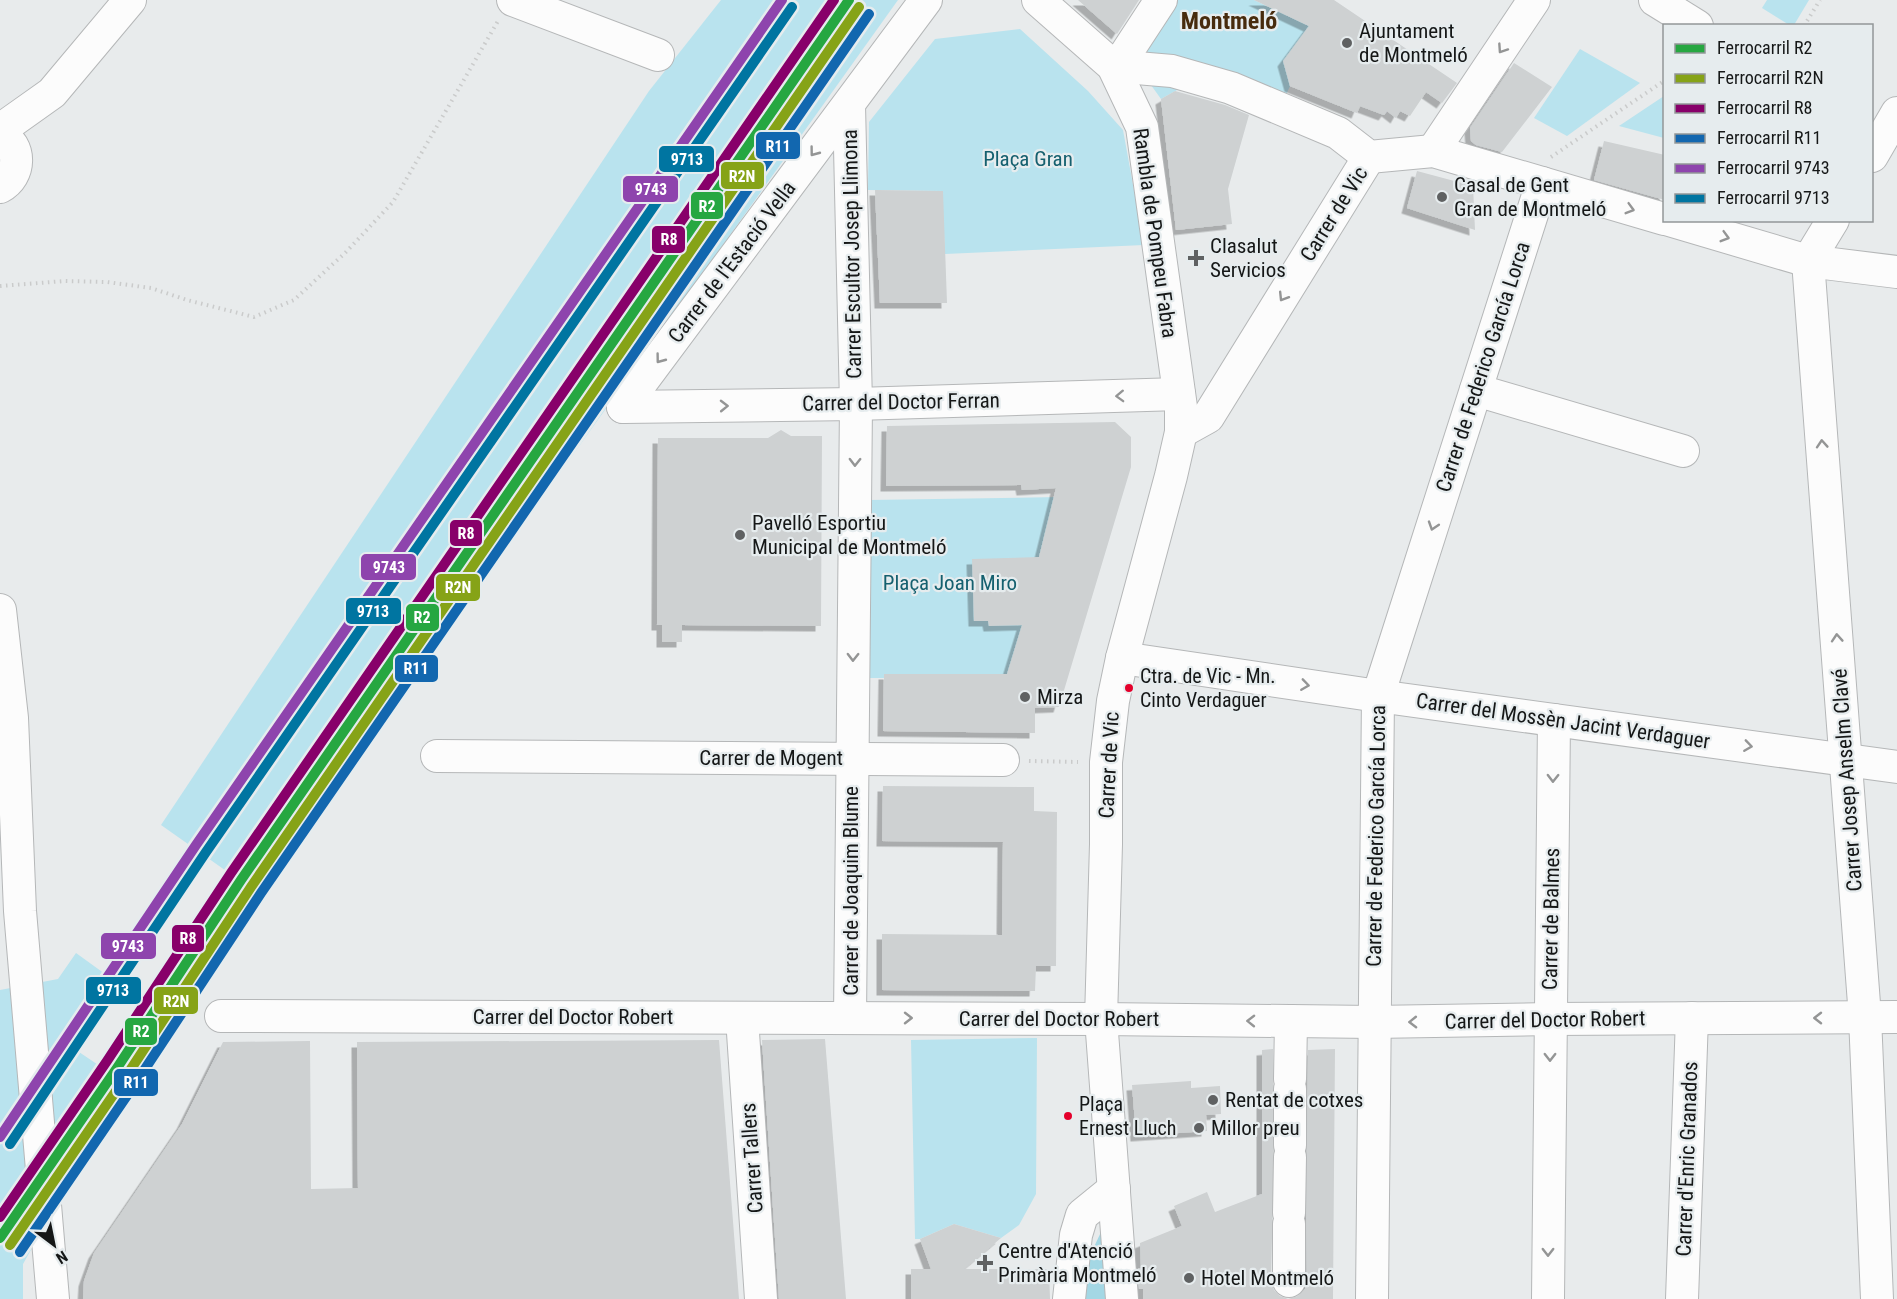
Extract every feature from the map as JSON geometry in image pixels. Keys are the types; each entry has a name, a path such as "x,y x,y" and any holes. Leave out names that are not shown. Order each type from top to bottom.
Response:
{"street":[{"path":"0,130 52,93 130,0"},
{"name":"Carrer de l'Estació Vella","path":"623,407 926,0"},
{"name":"Rambla de Pompeu Fabra","path":"1038,0 1113,66 1142,127 1181,407 1181,432"},
{"path":"1113,66 1125,55 1161,0"},
{"path":"1433,151 1534,0"},
{"path":"1655,0 1695,24"},
{"path":"507,8 658,55"},
{"path":"1113,66 1172,71 1231,88 1338,133 1369,157 1433,151 1663,218"},
{"name":"Carrer Escultor Josep Llimona","path":"849,105 856,404"},
{"path":"0,135 13,148 16,167 12,177 0,187"},
{"name":"Carrer de Vic","path":"1122,1299 1101,1019 1106,762 1113,701 1122,658 1181,432 1208,417 1369,157"},
{"name":"Carrer de Federico García Lorca","path":"1371,1299 1378,696 1542,183"},
{"path":"1676,222 1808,261 1897,272"},
{"path":"1808,261 1832,222"},
{"name":"Carrer Josep Anselm Clavé","path":"1808,261 1865,1017 1877,1299"},
{"path":"1476,390 1683,451"},
{"name":"Carrer del Doctor Ferran","path":"623,407 856,404 1179,394"},
{"name":"Carrer de Joaquim Blume","path":"850,1018 856,404"},
{"path":"0,610 12,718 20,911 53,1299"},
{"name":"Carrer del Mossèn Jacint Verdaguer","path":"1122,658 1378,696 1897,766"},
{"name":"Carrer de Balmes","path":"1548,1299 1554,720"},
{"name":"Carrer de Mogent","path":"437,756 1003,760"},
{"name":"Carrer del Doctor Robert","path":"221,1016 1373,1022 1897,1017"},
{"name":"Carrer Tallers","path":"742,1018 761,1299"},
{"name":"Carrer d'Enric Granados","path":"1682,1299 1692,1018"},
{"path":"1289,1291 1291,1021"},
{"path":"1070,1299 1076,1235 1082,1215 1114,1190"}],"path":[{"path":"1805,24 1820,0"},
{"path":"0,286 65,281 107,282 151,288 254,317 294,300 346,252 393,202 507,8"},
{"path":"1542,183 1550,159 1663,82"},
{"path":"1003,760 1106,762"}],"green space":[{"path":"721,0 898,0 259,894 161,825 649,91"},
{"path":"1155,0 1254,0 1309,26 1284,61 1290,86 1276,117 1186,85 1161,99 1123,46"},
{"path":"1767,0 1809,0 1795,24 1788,24 1762,8"},
{"name":"Plaça Gran","path":"1020,29 1088,91 1123,130 1144,245 945,254 942,191 868,190 869,122 935,39"},
{"path":"1580,49 1640,83 1567,136 1534,118"},
{"path":"1663,97 1663,138 1619,126"},
{"name":"Plaça Joan Miro","path":"1061,497 1007,678 866,678 869,500"},
{"path":"76,953 123,987 79,1052 125,1083 23,1264 23,1299 0,1299 0,990 58,979"},
{"name":"Plaça Ernest Lluch","path":"1037,1038 1036,1194 1019,1225 1001,1238 954,1224 915,1239 911,1040"}],"shaded area":[{"path":"1101,1232 1106,1299 1079,1299 1087,1262"}],"building":[{"path":"1078,0 1139,0 1117,34"},
{"name":"Ajuntament de Montmeló","path":"1254,0 1334,0 1457,83 1442,103 1426,92 1410,116 1400,111 1396,118 1387,111 1384,115 1360,106 1357,113 1290,86 1283,61 1309,26"},
{"path":"1514,63 1552,87 1502,152 1476,145 1471,141 1470,128"},
{"path":"1175,91 1225,105 1249,115 1228,189 1232,224 1176,230 1161,99"},
{"path":"1604,141 1663,155 1663,199 1594,180"},
{"name":"Casal de Gent Gran de Montmeló","path":"1417,171 1473,186 1475,230 1407,208"},
{"path":"875,190 943,191 947,303 880,303"},
{"path":"1115,422 1131,437 1131,467 1059,707 1035,708 1035,733 883,731 884,674 1007,674 1022,625 989,626 988,621 974,621 972,559 1039,557 1056,488 1022,490 1021,485 886,486 887,426"},
{"name":"Pavelló Esportiu Municipal de Montmeló","path":"781,430 791,436 822,436 821,626 682,625 682,642 662,642 662,625 657,625 658,438 768,438"},
{"path":"883,786 1034,787 1034,811 1057,812 1056,966 1036,966 1035,991 882,990 882,934 1002,935 1003,842 882,841"},
{"path":"825,1039 846,1299 779,1299 762,1040"},
{"path":"719,1040 739,1299 83,1299 84,1281 94,1253 182,1124 223,1042 310,1041 311,1189 358,1188 357,1042"},
{"path":"1273,1049 1274,1151 1271,1281 1274,1290 1280,1296 1288,1299 1143,1299 1143,1289 1139,1289 1138,1271 1138,1268 1141,1268 1140,1243 1182,1226 1174,1206 1207,1192 1215,1212 1262,1194 1262,1050"},
{"path":"1335,1049 1333,1299 1288,1299 1298,1296 1305,1289 1307,1281 1308,1050"},
{"path":"1191,1081 1191,1088 1220,1086 1221,1114 1206,1115 1207,1131 1136,1136 1132,1085"},
{"path":"954,1224 1001,1238 964,1269 1049,1269 1050,1299 911,1299 911,1269 931,1269 920,1239"}],"rail line":[{"name":"9743","path":"0,1137 196,845 782,0"},
{"name":"R8","path":"0,1217 107,1061 231,873 834,0"},
{"name":"R2","path":"0,1238 117,1068 241,880 849,0"},
{"name":"9713","path":"10,1144 206,852 792,7"},
{"name":"R2N","path":"10,1245 127,1075 251,887 859,7"},
{"name":"R11","path":"20,1252 137,1081 261,893 869,14"}],"place":[{"name":"Ajuntament de Montmeló","path":"1347,43"},
{"name":"Casal de Gent Gran de Montmeló","path":"1442,197"},
{"name":"Clasalut Servicios","path":"1196,258"},
{"name":"Pavelló Esportiu Municipal de Montmeló","path":"740,535"},
{"name":"Ctra. de Vic - Mn. Cinto Verdaguer","path":"1129,688"},
{"name":"Mirza","path":"1025,697"},
{"name":"Rentat de cotxes","path":"1213,1100"},
{"name":"Plaça Ernest Lluch","path":"1068,1116"},
{"name":"Millor preu","path":"1199,1128"},
{"name":"Centre d'Atenció Primària Montmeló","path":"985,1263"},
{"name":"Hotel Montmeló","path":"1189,1278"}],"district":[{"name":"Montmeló","path":"1229,21"}]}
